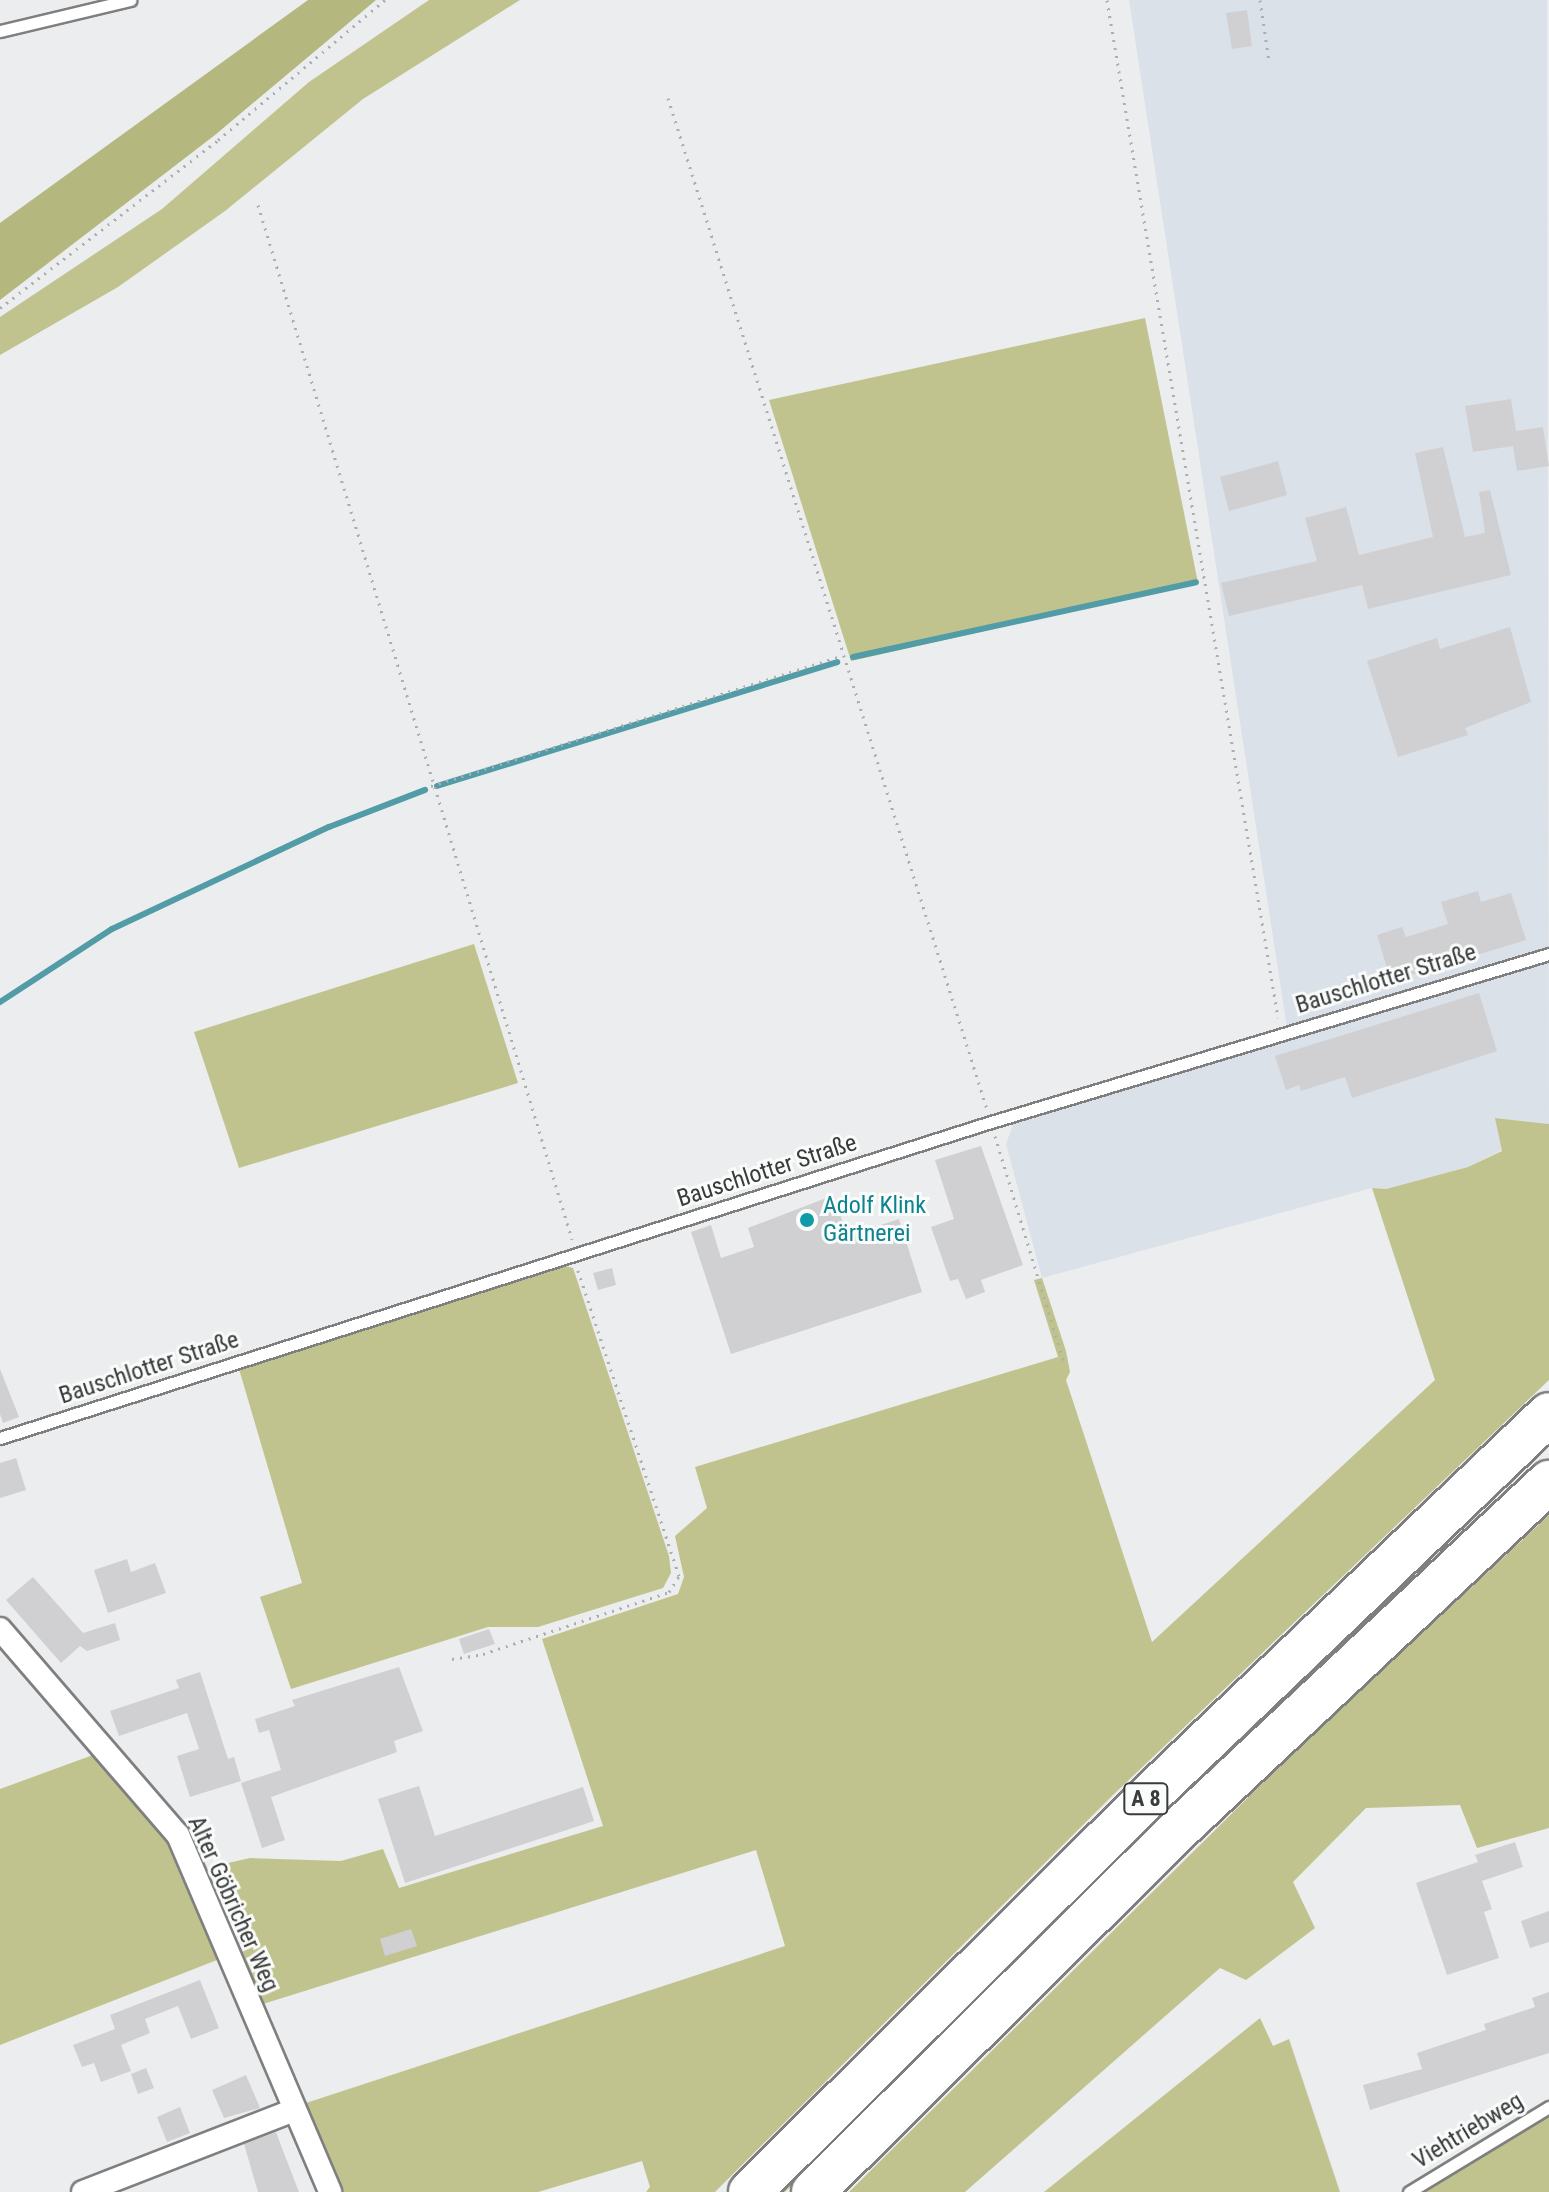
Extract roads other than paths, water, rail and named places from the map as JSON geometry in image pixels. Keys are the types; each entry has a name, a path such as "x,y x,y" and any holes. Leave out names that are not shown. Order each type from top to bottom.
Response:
{"highway":[{"name":"A 8","path":"750,2192 1151,1794 1549,1414"},
{"name":"A 8","path":"813,2192 1199,1809 1549,1482"}],"street":[{"name":"Alter Göbricher Weg","path":"0,1629 178,1835 330,2192"},
{"path":"83,2192 294,2110"}],"lane":[{"path":"0,31 130,0"},
{"name":"Bauschlotter Straße","path":"0,1438 991,1122 1549,954"},
{"name":"Viehtriebweg","path":"1409,2192 1549,2107"}],"waterway":[{"path":"853,657 1196,582"},
{"path":"437,786 837,662"},
{"path":"0,1002 112,929 329,827 425,790"}],"place":[{"name":"Adolf Klink Gärtnerei","path":"807,1220"}]}
